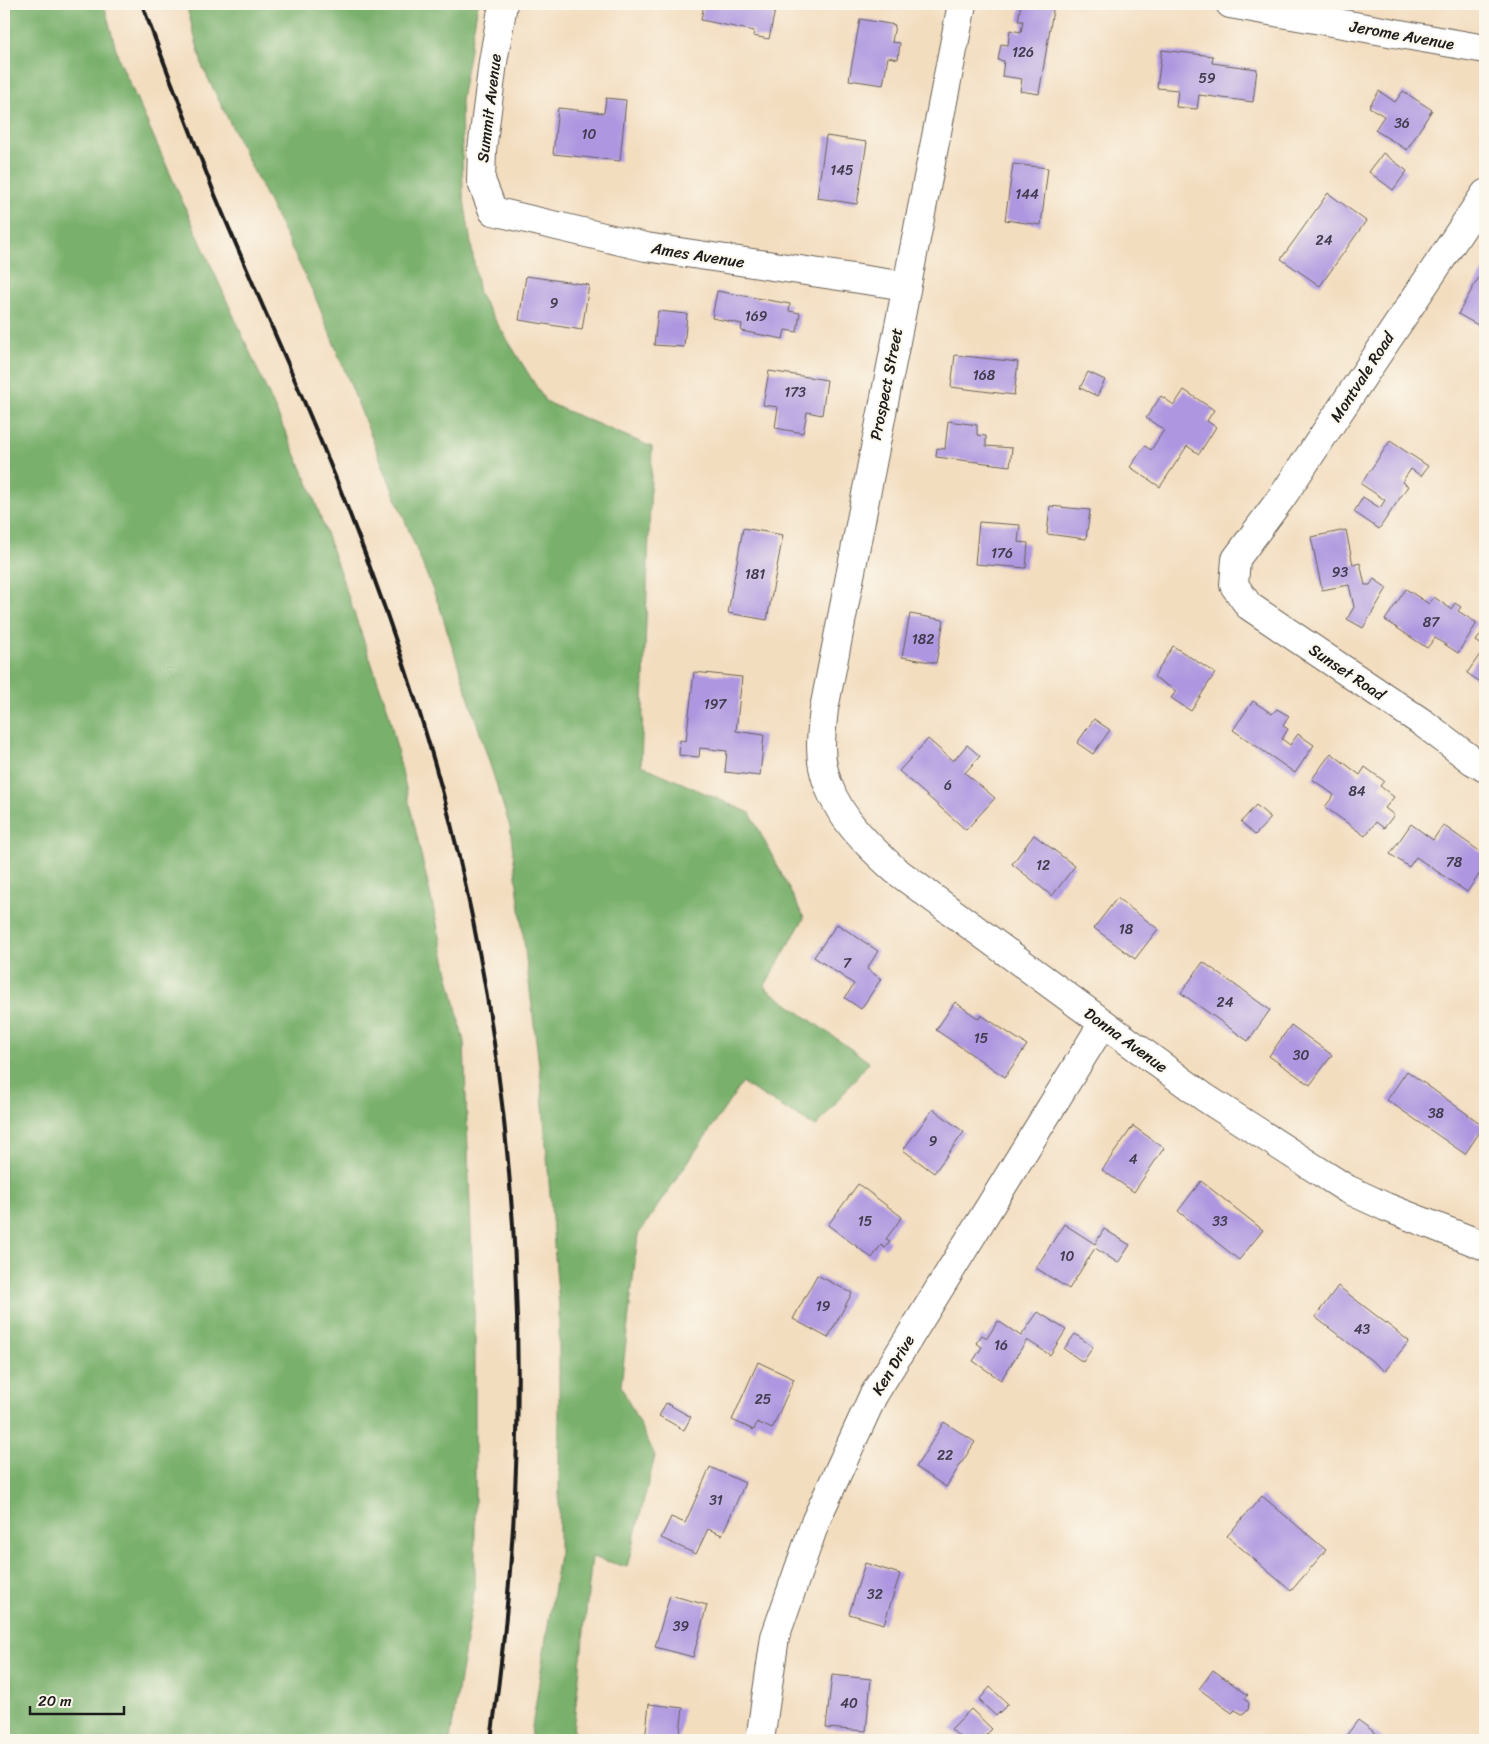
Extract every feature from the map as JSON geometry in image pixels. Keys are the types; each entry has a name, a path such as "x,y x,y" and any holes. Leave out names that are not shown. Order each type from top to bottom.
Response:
{"street":[{"name":"Summit Avenue","path":"493,211 481,180 482,150 493,62 503,4"},
{"name":"Prospect Street","path":"822,766 821,738 824,709 962,4"},
{"name":"Jerome Avenue","path":"1230,4 1485,49"},
{"name":"Montvale Road","path":"1236,559 1282,497 1485,195"},
{"name":"Ames Avenue","path":"493,211 646,247 906,286"},
{"name":"Sunset Road","path":"1236,559 1234,585 1249,606 1423,723 1485,768"},
{"name":"Donna Avenue","path":"822,766 828,785 840,810 862,839 895,870 1204,1097 1347,1189 1386,1207 1485,1246"},
{"name":"Ken Drive","path":"760,1740 775,1637 816,1520 873,1396 1103,1023"}],"green space":[{"path":"4,4 104,4 118,57 310,487 388,710 464,1042 475,1338 475,1586 450,1740 4,1740"},
{"path":"186,4 478,4 461,100 463,193 479,294 546,402 652,447 641,765 750,813 804,918 764,987 869,1062 816,1127 742,1083 638,1235 621,1386 655,1456 627,1567 592,1557 572,1740 530,1740 559,1555 559,1307 541,1081 510,827 440,608 314,294 203,68"}],"building":[{"path":"704,4 776,5 769,39 753,36 754,31 701,20"},
{"path":"1021,4 1054,4 1039,94 1020,91 1022,79 1002,76 1004,61 998,60 1001,44 1008,45 1010,30 1021,32 1023,21 1018,21"},
{"path":"860,19 895,25 892,42 900,43 898,59 888,57 883,85 849,80"},
{"path":"1162,50 1213,56 1212,63 1257,69 1253,102 1199,95 1197,109 1176,107 1178,90 1157,88"},
{"path":"1379,91 1395,102 1403,91 1432,110 1407,150 1375,130 1384,116 1369,107"},
{"path":"606,98 626,100 620,161 553,154 558,108 604,113"},
{"path":"826,136 867,142 857,204 817,198"},
{"path":"1383,153 1407,171 1393,190 1369,172"},
{"path":"1013,164 1048,168 1041,225 1005,220"},
{"path":"1328,193 1366,221 1320,286 1281,259"},
{"path":"1483,270 1485,271 1485,329 1458,314"},
{"path":"526,276 589,285 582,330 519,320"},
{"path":"717,291 790,304 789,311 800,313 797,332 785,330 783,339 741,331 742,324 712,318"},
{"path":"658,311 687,314 684,347 654,345"},
{"path":"955,355 1018,362 1014,395 951,387"},
{"path":"769,371 827,380 822,415 807,412 803,433 775,428 778,407 763,405"},
{"path":"1088,372 1105,380 1097,396 1080,388"},
{"path":"1184,390 1214,410 1207,421 1216,427 1199,454 1187,446 1160,487 1130,467 1145,446 1151,450 1164,430 1146,418 1161,396 1174,405"},
{"path":"948,421 977,425 977,435 986,436 986,446 1012,448 1010,466 936,457 937,448 945,449"},
{"path":"1390,441 1428,466 1421,476 1411,469 1402,482 1408,486 1379,529 1354,512 1363,497 1380,508 1385,500 1361,484"},
{"path":"1050,506 1090,510 1086,539 1047,534"},
{"path":"979,522 1020,525 1018,542 1028,543 1026,568 975,564"},
{"path":"743,528 783,535 767,620 728,613"},
{"path":"1346,530 1353,565 1360,563 1365,585 1370,585 1374,579 1387,588 1363,628 1347,619 1354,607 1349,585 1322,590 1311,537"},
{"path":"1406,589 1429,604 1434,597 1451,609 1455,603 1461,607 1458,611 1477,623 1458,653 1435,638 1427,648 1385,620"},
{"path":"910,614 944,620 936,663 902,657"},
{"path":"1485,628 1485,647 1476,641"},
{"path":"1173,646 1215,673 1191,711 1171,698 1176,691 1154,677"},
{"path":"1485,647 1485,685 1467,673"},
{"path":"694,672 742,677 736,731 764,735 760,776 725,772 727,751 700,748 699,757 679,755 680,740 686,741"},
{"path":"1253,701 1272,714 1277,709 1289,716 1283,726 1288,729 1282,739 1290,745 1298,734 1314,745 1295,773 1233,730"},
{"path":"1094,719 1110,730 1093,754 1077,743"},
{"path":"928,739 953,761 967,745 980,756 965,773 995,798 966,830 899,771"},
{"path":"1331,753 1360,775 1365,767 1384,781 1380,786 1394,797 1385,808 1394,815 1384,828 1376,822 1365,836 1325,807 1334,795 1312,779"},
{"path":"1256,805 1271,818 1255,835 1241,822"},
{"path":"1411,824 1433,840 1443,825 1485,855 1485,866 1467,892 1416,857 1409,867 1390,854"},
{"path":"1034,835 1075,866 1052,896 1012,864"},
{"path":"1117,898 1158,929 1135,959 1094,928"},
{"path":"837,924 878,951 867,969 881,979 861,1009 845,998 854,984 814,957"},
{"path":"1203,962 1270,1010 1248,1041 1181,993"},
{"path":"955,1002 979,1019 981,1015 1027,1045 1005,1077 936,1030"},
{"path":"1291,1025 1332,1055 1310,1085 1269,1056"},
{"path":"1407,1071 1484,1126 1465,1154 1387,1100"},
{"path":"933,1109 964,1132 934,1173 903,1150"},
{"path":"1133,1126 1164,1148 1134,1192 1102,1170"},
{"path":"1201,1181 1263,1230 1239,1260 1178,1211"},
{"path":"858,1184 902,1217 886,1239 890,1241 885,1248 881,1245 872,1258 828,1225"},
{"path":"1064,1224 1095,1244 1104,1229 1130,1245 1118,1263 1095,1248 1069,1289 1036,1268"},
{"path":"817,1275 852,1293 828,1338 793,1319"},
{"path":"1338,1286 1409,1341 1385,1371 1315,1317"},
{"path":"1038,1312 1066,1330 1050,1355 1027,1340 1001,1380 973,1361 982,1347 976,1343 982,1335 987,1338 998,1321 1021,1336"},
{"path":"1075,1334 1093,1347 1083,1362 1064,1349"},
{"path":"758,1362 794,1379 772,1429 757,1422 754,1430 732,1420"},
{"path":"666,1403 691,1417 684,1430 659,1416"},
{"path":"944,1422 975,1442 946,1487 916,1467"},
{"path":"710,1467 745,1483 722,1535 708,1529 696,1554 661,1538 671,1517 685,1523"},
{"path":"1262,1496 1326,1550 1291,1591 1227,1536"},
{"path":"865,1563 900,1574 884,1624 849,1614"},
{"path":"670,1595 707,1605 693,1657 655,1647"},
{"path":"1213,1670 1248,1695 1245,1699 1249,1703 1248,1710 1242,1714 1235,1710 1232,1713 1199,1689"},
{"path":"832,1675 871,1679 866,1731 826,1728"},
{"path":"990,1687 1008,1704 996,1716 979,1700"},
{"path":"649,1704 683,1708 679,1740 645,1740"},
{"path":"971,1709 992,1729 981,1740 963,1740 951,1729"},
{"path":"1358,1720 1385,1740 1343,1740"}],"railway":[{"path":"142,4 213,190 330,464 388,618 419,711 454,836 481,964 501,1092 513,1221 518,1351 515,1481 507,1611 491,1740"}]}
